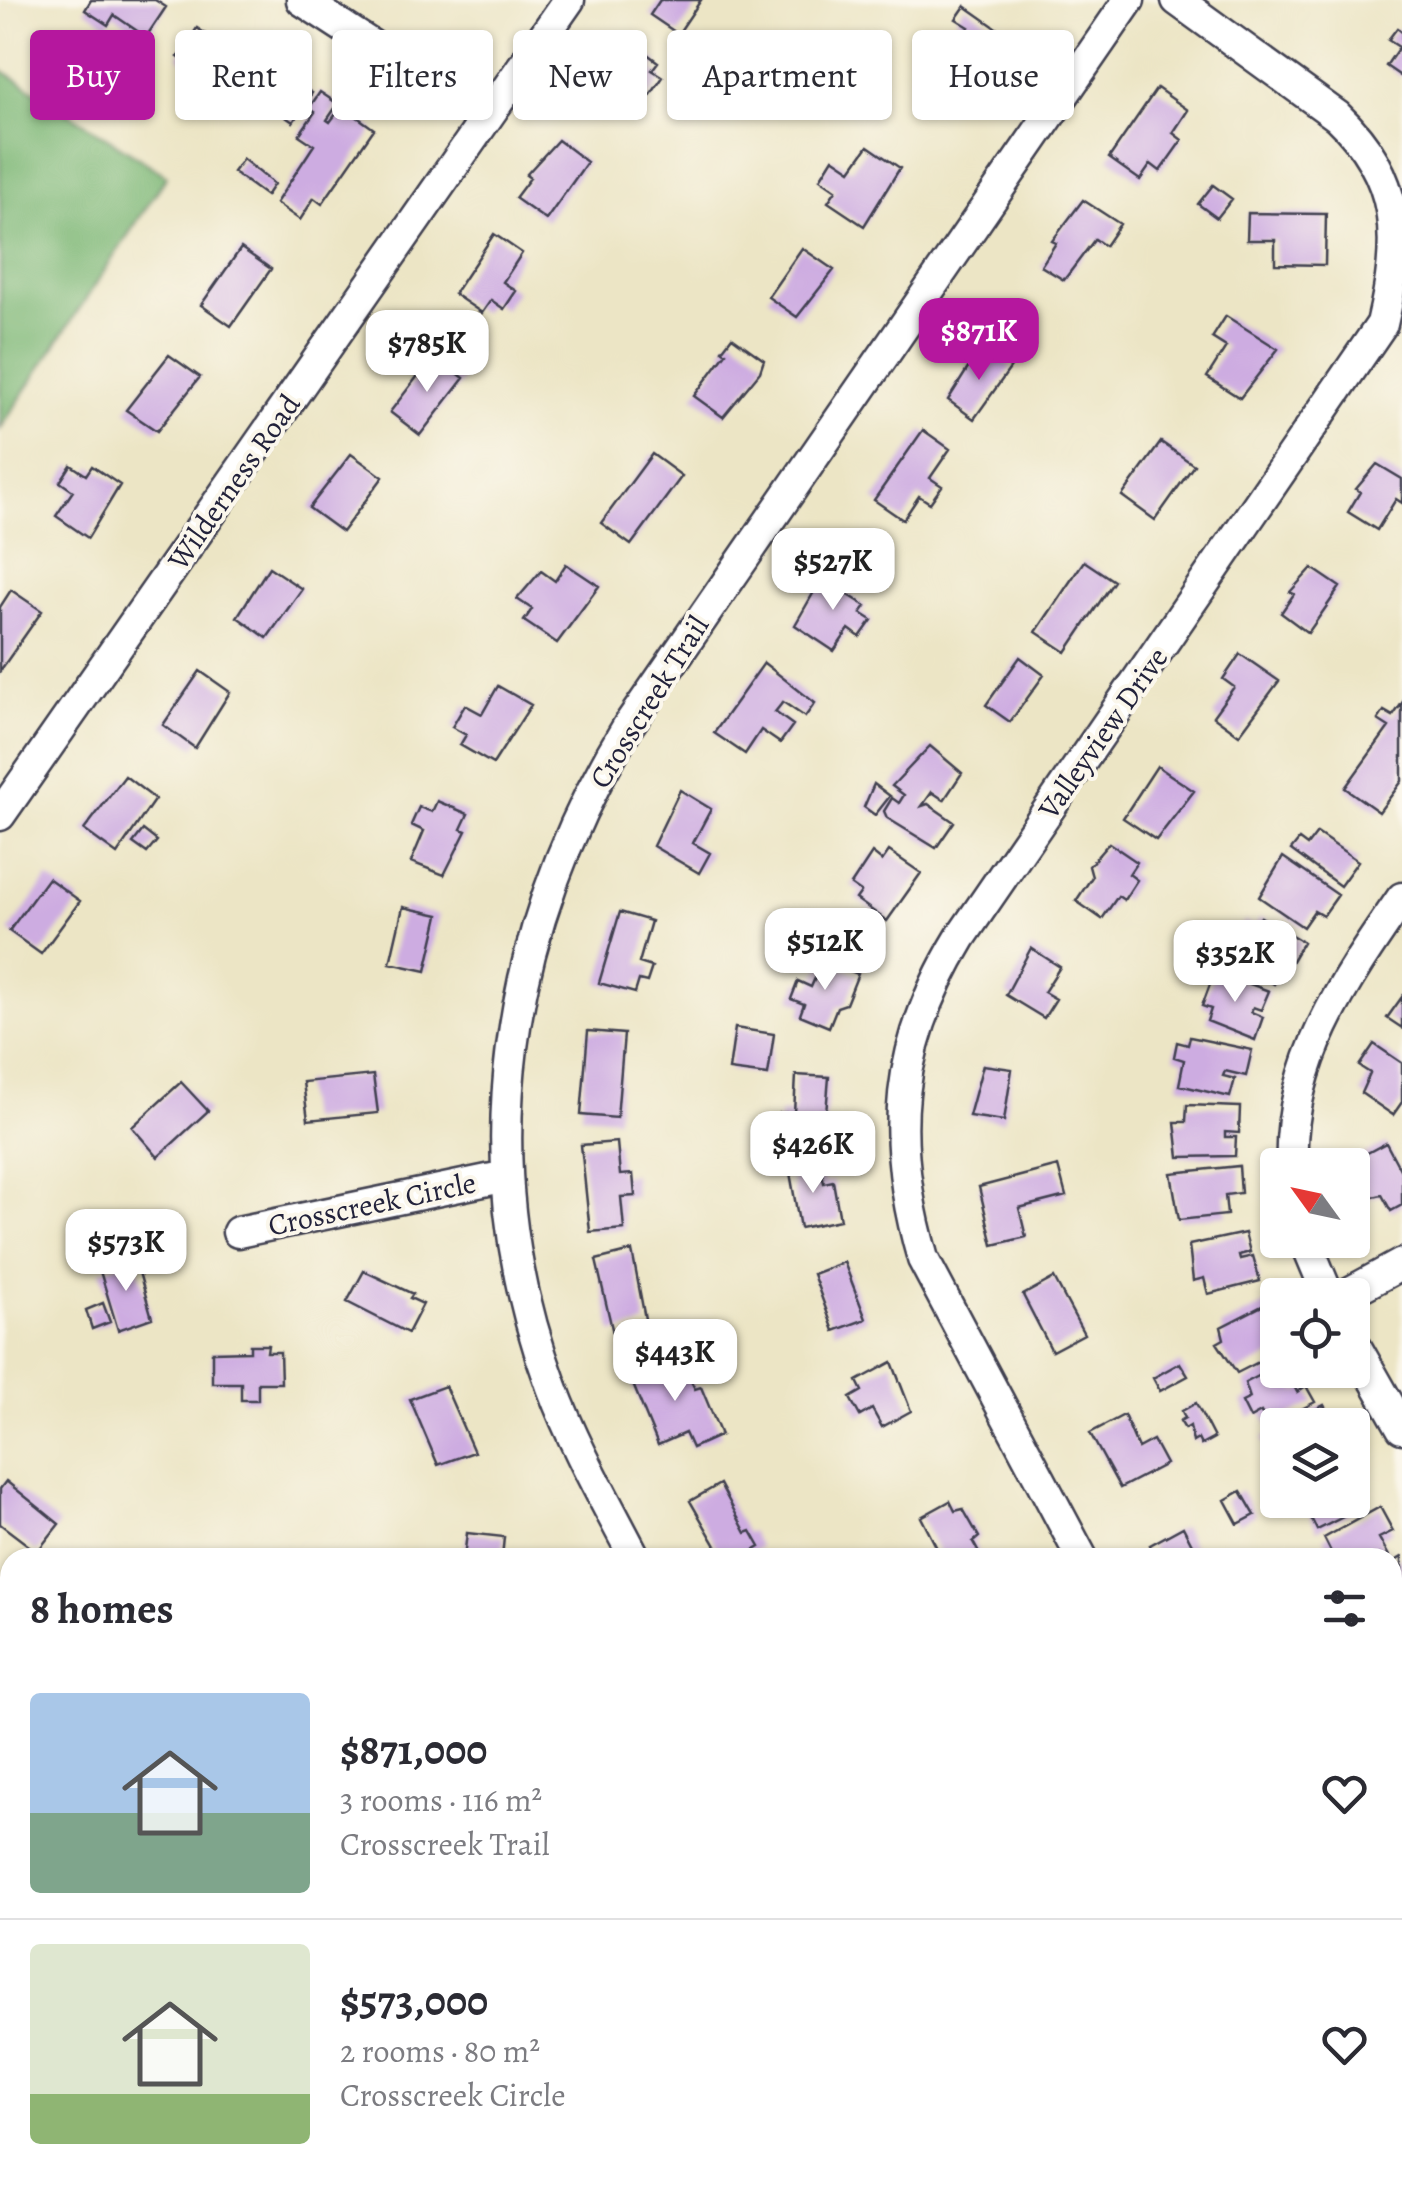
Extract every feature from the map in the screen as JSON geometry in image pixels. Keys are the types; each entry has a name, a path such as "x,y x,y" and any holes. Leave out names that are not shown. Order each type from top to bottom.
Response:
{"street":[{"path":"302,0 348,30"},
{"name":"Wilderness Road","path":"493,108 569,0"},
{"name":"Crosscreek Trail","path":"630,1548 552,1387 525,1297 507,1176 508,1074 521,979 552,877 600,772 1129,0"},
{"name":"Valleyview Drive","path":"1077,1548 924,1259 913,1224 900,1136 908,1059 926,1000 961,936 1382,324 1396,291 1401,254 1395,175 1337,116 1177,0"},
{"name":"Wilderness Road","path":"0,815 484,120"},
{"path":"1293,1148 1298,1091 1312,1047 1341,990 1402,898"},
{"name":"Crosscreek Circle","path":"238,1232 507,1176"},
{"path":"1370,1281 1402,1264"},
{"path":"1370,1372 1402,1428"}],"green space":[{"path":"0,69 30,88 30,120 80,120 167,176 0,429"}],"building":[{"path":"91,0 155,0 166,7 151,30 136,30 114,15 108,25 85,10"},
{"path":"660,0 701,0 681,30 672,30 650,15"},
{"path":"965,6 999,30 967,30 969,27 956,19"},
{"path":"1397,28 1402,32 1402,77 1386,66 1399,47 1388,40"},
{"path":"647,54 658,62 652,70 663,77 650,96"},
{"path":"1157,88 1188,110 1173,133 1182,140 1160,171 1151,164 1140,180 1109,158"},
{"path":"320,92 332,100 332,113 327,120 361,120 374,129 322,204 314,198 300,220 276,203 314,145 299,135 312,120 312,104"},
{"path":"558,140 587,162 546,220 515,198 530,178 526,175"},
{"path":"868,146 900,168 864,226 828,202 836,190 820,179 833,158 851,170"},
{"path":"243,159 274,184 266,196 233,172"},
{"path":"1213,185 1232,199 1217,218 1198,204"},
{"path":"1083,200 1120,224 1105,246 1095,239 1064,280 1041,266 1056,243 1052,241"},
{"path":"1248,213 1326,214 1325,265 1275,264 1275,240 1247,240"},
{"path":"494,234 522,253 503,282 516,291 504,309 491,300 482,313 454,294"},
{"path":"241,248 271,269 231,326 201,305"},
{"path":"802,248 834,270 797,317 768,297"},
{"path":"1226,316 1278,349 1240,398 1207,377 1226,347 1212,338"},
{"path":"732,337 764,360 760,372 723,417 694,396 726,353 722,350"},
{"path":"982,346 1011,367 974,419 948,400"},
{"path":"169,355 200,377 157,431 126,410"},
{"path":"434,355 464,378 420,435 390,412"},
{"path":"923,430 950,449 930,478 942,486 930,503 919,496 903,520 874,500"},
{"path":"1161,442 1194,465 1155,520 1122,496"},
{"path":"351,454 383,477 342,532 309,508"},
{"path":"652,454 682,476 631,545 601,523"},
{"path":"1377,464 1402,479 1402,503 1396,499 1377,530 1348,512 1360,492 1356,489"},
{"path":"71,465 86,475 92,466 120,485 88,538 56,516 73,491 60,482"},
{"path":"1084,561 1114,581 1066,652 1036,632"},
{"path":"566,564 599,586 557,643 524,621 532,609 517,599 541,571 555,581"},
{"path":"269,567 302,589 267,638 237,617"},
{"path":"1312,568 1340,587 1308,633 1281,613 1294,594 1290,592"},
{"path":"826,571 852,588 847,594 866,606 861,613 872,620 860,637 849,629 834,651 795,625"},
{"path":"11,590 42,611 0,671 0,607"},
{"path":"1240,654 1279,681 1239,735 1213,716 1234,687 1223,679"},
{"path":"1020,657 1044,675 1010,722 986,705"},
{"path":"764,663 815,703 805,717 783,702 775,712 793,725 780,743 761,730 745,754 714,733"},
{"path":"200,671 230,692 195,748 163,725"},
{"path":"498,686 531,705 493,764 460,745 466,735 452,727 465,705 482,714"},
{"path":"1402,703 1402,781 1379,812 1345,788 1389,727 1378,720 1384,711 1393,716"},
{"path":"930,746 962,773 944,800 932,792 922,806 928,804 954,822 936,848 887,818 884,811 892,798 899,803 904,795 892,786"},
{"path":"1157,766 1194,791 1156,840 1123,818"},
{"path":"125,776 155,799 117,854 84,830"},
{"path":"874,784 890,796 875,815 864,807"},
{"path":"680,790 711,809 693,843 710,853 699,873 653,846"},
{"path":"437,801 468,814 461,829 466,831 444,875 411,862 424,831 411,825 419,807 432,812"},
{"path":"143,830 157,841 147,853 133,843"},
{"path":"1317,833 1358,861 1340,886 1291,850 1299,840 1307,846"},
{"path":"1109,843 1137,862 1129,874 1137,880 1124,900 1118,896 1102,919 1076,901 1092,877 1089,866"},
{"path":"889,851 921,873 887,921 856,899 861,892 851,885 872,853 882,861"},
{"path":"1283,857 1338,895 1323,916 1314,911 1303,927 1259,897"},
{"path":"48,878 80,901 41,954 9,931"},
{"path":"403,907 439,915 426,971 390,963"},
{"path":"620,912 651,921 639,963 652,967 647,982 639,980 635,993 599,983"},
{"path":"1261,917 1303,942 1290,964 1278,957 1276,960 1285,966 1274,984 1225,954 1245,921 1253,927"},
{"path":"1031,948 1060,967 1044,992 1056,999 1044,1018 1006,995"},
{"path":"823,960 858,974 846,1004 837,1007 829,1027 800,1015 804,1004 791,999 798,981 811,987"},
{"path":"1215,971 1269,991 1261,1010 1253,1007 1251,1012 1263,1017 1255,1040 1207,1021 1211,1009 1202,1006"},
{"path":"1402,997 1402,1028 1387,1018"},
{"path":"735,1028 774,1034 768,1075 729,1070"},
{"path":"588,1031 624,1034 617,1118 581,1115"},
{"path":"1190,1037 1252,1050 1246,1076 1225,1071 1223,1076 1235,1079 1230,1097 1179,1085 1184,1060 1174,1057 1177,1042 1188,1045"},
{"path":"1374,1044 1402,1063 1402,1102 1393,1115 1361,1093 1370,1073 1359,1066"},
{"path":"983,1065 1012,1069 1004,1121 969,1116"},
{"path":"373,1075 378,1113 308,1120 303,1082"},
{"path":"796,1075 829,1077 824,1137 779,1133 780,1113 794,1113"},
{"path":"181,1082 208,1111 158,1157 132,1127"},
{"path":"1187,1105 1240,1107 1239,1133 1225,1132 1225,1137 1236,1137 1235,1156 1179,1157 1175,1122 1186,1122"},
{"path":"617,1142 620,1175 633,1174 635,1196 621,1197 624,1229 590,1232 581,1145"},
{"path":"1386,1143 1402,1173 1402,1205 1391,1211 1382,1195 1370,1198 1370,1152"},
{"path":"820,1161 824,1183 833,1181 840,1220 800,1228 789,1167"},
{"path":"1058,1166 1066,1196 1019,1208 1026,1237 993,1245 979,1187"},
{"path":"1239,1166 1241,1193 1225,1195 1227,1215 1179,1220 1171,1173"},
{"path":"1245,1233 1250,1252 1239,1255 1240,1259 1253,1256 1260,1281 1208,1294 1204,1278 1193,1281 1189,1245"},
{"path":"632,1251 646,1324 613,1333 596,1260"},
{"path":"135,1258 152,1318 118,1330 100,1271"},
{"path":"844,1262 866,1319 834,1331 813,1274"},
{"path":"364,1271 413,1294 410,1298 423,1304 408,1333 347,1302"},
{"path":"1054,1278 1084,1334 1052,1351 1023,1295"},
{"path":"103,1303 110,1322 92,1329 86,1310"},
{"path":"1260,1307 1260,1361 1237,1373 1217,1343 1224,1339 1221,1327"},
{"path":"250,1345 268,1345 267,1352 280,1352 281,1383 258,1383 258,1400 241,1400 241,1383 212,1383 212,1352 250,1351"},
{"path":"689,1356 697,1374 689,1377 695,1389 701,1387 721,1435 692,1448 685,1433 658,1445 630,1377"},
{"path":"892,1362 911,1411 882,1427 872,1409 860,1416 850,1398 862,1391 857,1381"},
{"path":"1180,1363 1188,1376 1160,1391 1153,1378"},
{"path":"1260,1375 1260,1388 1295,1388 1297,1392 1307,1388 1315,1402 1304,1408 1260,1408 1260,1413 1250,1418 1242,1402 1250,1398 1245,1383"},
{"path":"445,1386 474,1452 438,1465 410,1399"},
{"path":"1196,1403 1214,1438 1201,1445 1198,1439 1193,1442 1190,1426 1185,1429 1180,1421 1185,1418 1182,1411"},
{"path":"1124,1415 1138,1448 1153,1440 1166,1464 1120,1488 1090,1433"},
{"path":"6,1481 59,1524 40,1548 32,1548 0,1524 0,1489"},
{"path":"720,1484 746,1533 751,1531 760,1547 717,1548 690,1501"},
{"path":"1241,1491 1255,1515 1238,1524 1225,1500"},
{"path":"950,1501 955,1511 963,1509 979,1537 973,1542 976,1548 937,1548 921,1517"},
{"path":"1380,1507 1393,1531 1379,1538 1385,1548 1329,1548 1324,1538 1360,1518 1370,1518 1370,1513"},
{"path":"1311,1518 1341,1518 1317,1530"},
{"path":"1183,1527 1194,1548 1152,1548 1150,1545"},
{"path":"467,1533 504,1537 503,1548 465,1548"}]}
